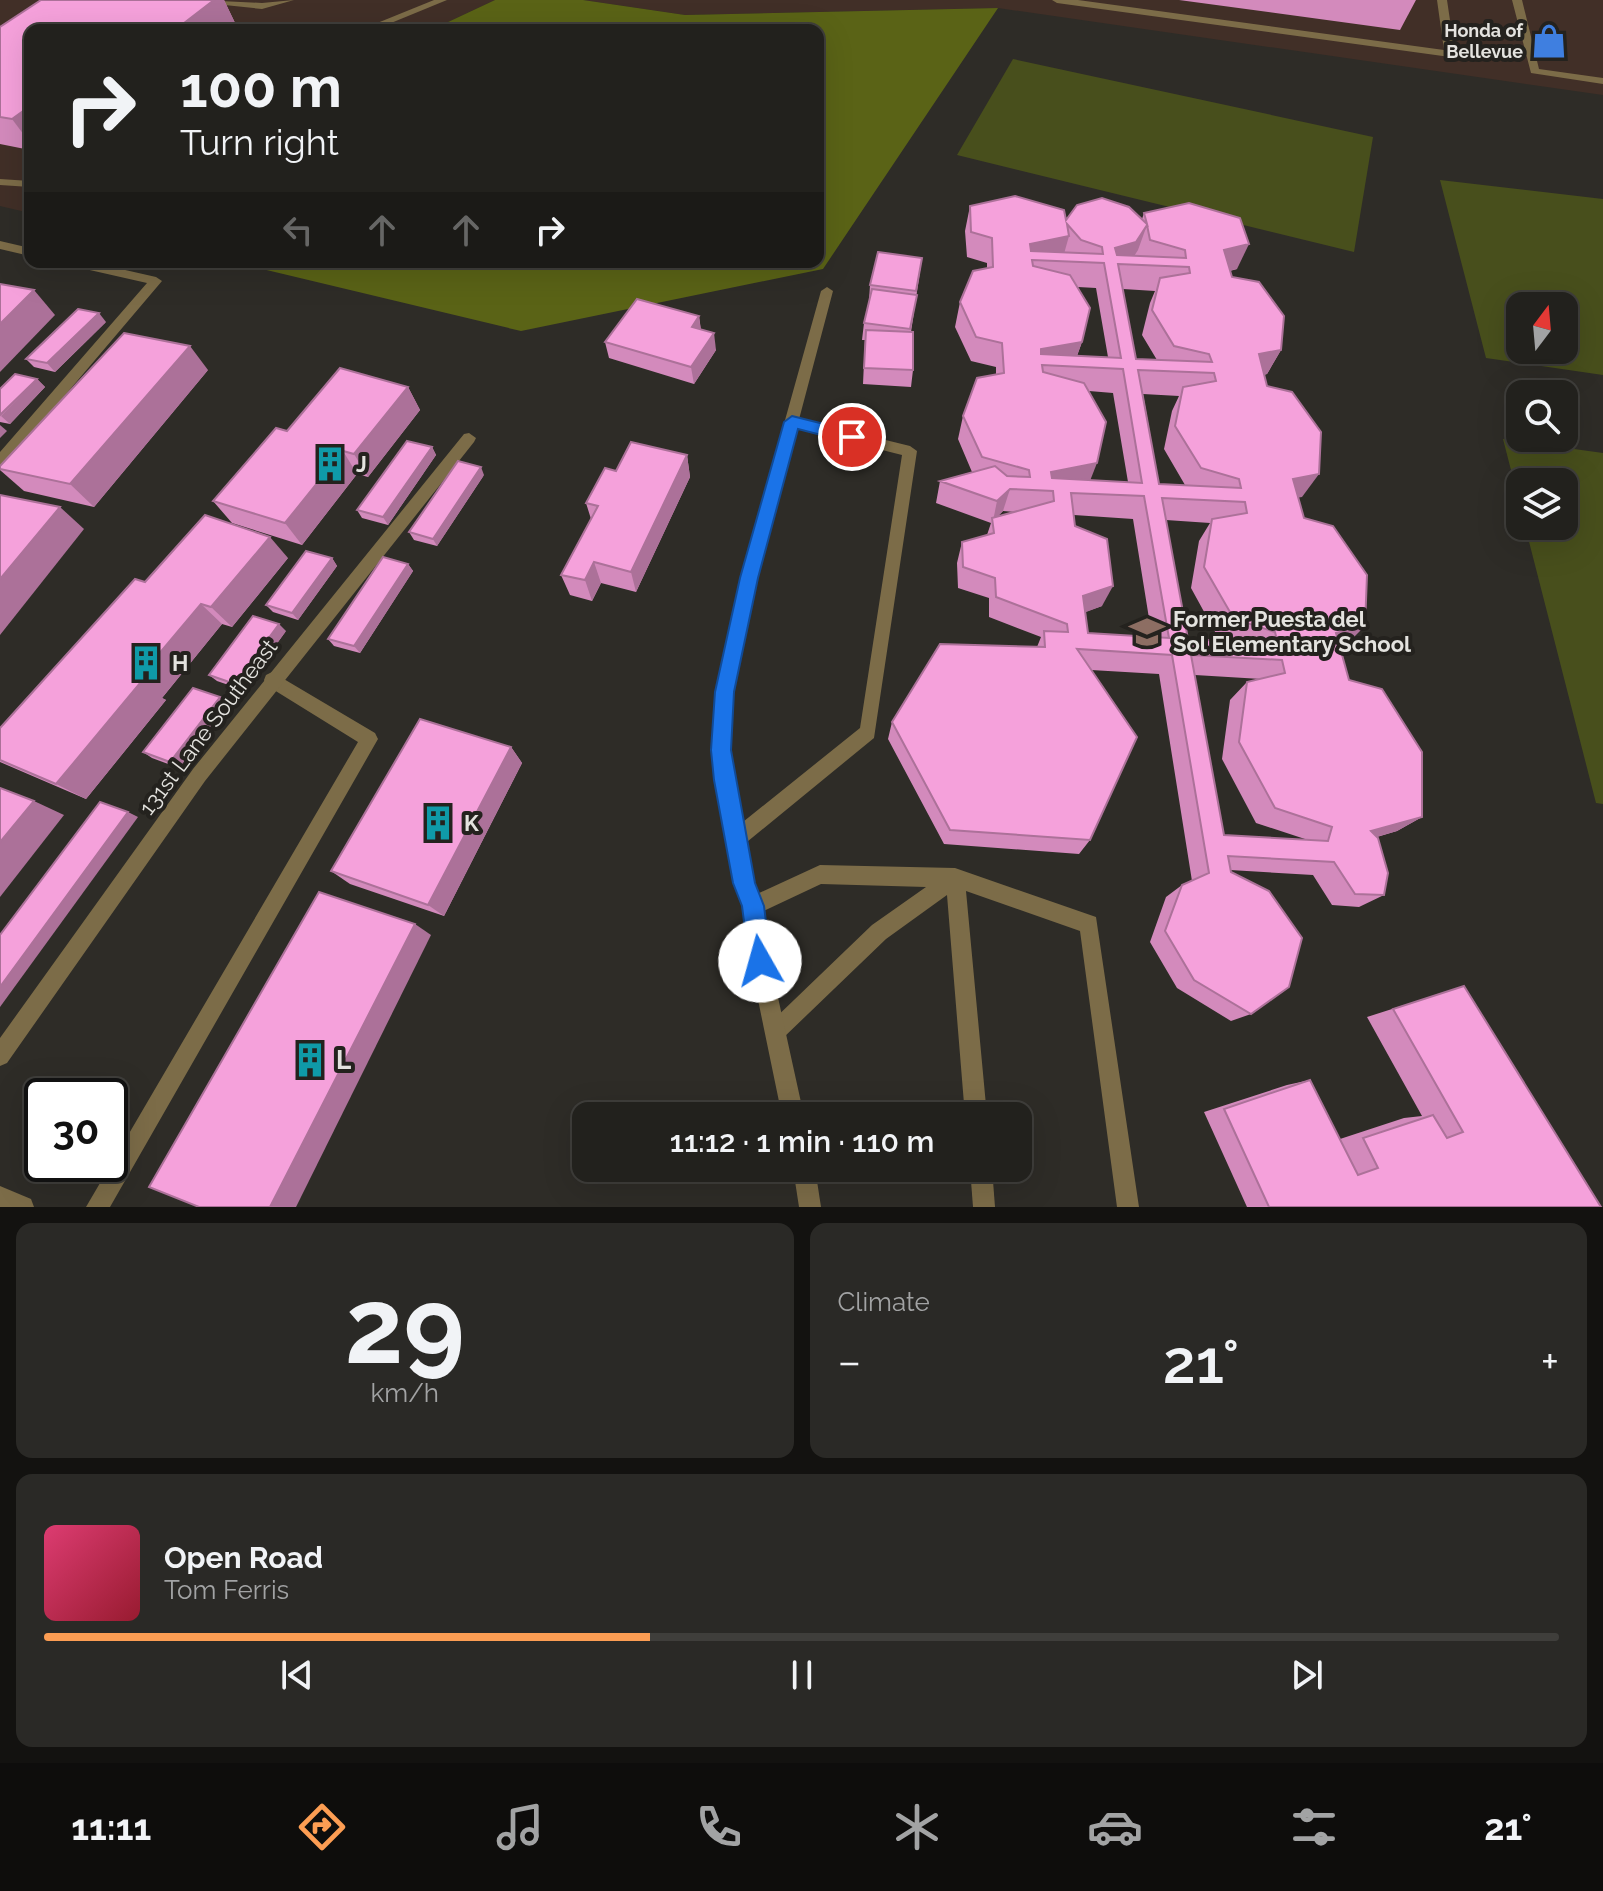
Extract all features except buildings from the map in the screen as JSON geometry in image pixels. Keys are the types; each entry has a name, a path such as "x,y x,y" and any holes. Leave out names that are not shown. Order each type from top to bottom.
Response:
{"street":[{"path":"205,0 262,6 289,0"},
{"path":"380,24 442,0"},
{"path":"1057,0 1450,54 1442,0"},
{"path":"1517,0 1535,71 1603,81"},
{"path":"0,182 24,184"},
{"path":"0,245 24,251"},
{"path":"0,462 156,281 99,268"},
{"path":"790,1102 760,961 753,906 744,883 735,840 721,750 724,692 749,578 827,291"},
{"path":"735,840 868,732 910,451 792,422"},
{"name":"131st Lane Southeast","path":"0,1056 199,775 272,680 469,438"},
{"path":"97,1207 369,739 272,680"},
{"path":"753,906 820,874 955,878 1089,924 1128,1207"},
{"path":"775,1032 879,932 955,878"},
{"path":"955,878 975,1102"},
{"path":"806,1182 810,1207"},
{"path":"982,1182 984,1207"},
{"path":"0,1197 23,1207"}],"shaded area":[{"path":"0,0 495,0 444,24 24,24 24,212 0,206"},
{"path":"583,0 1603,0 1603,95 998,8 685,15"}],"green space":[{"path":"495,0 583,0 685,15 998,8 824,268 824,24 444,24"},
{"path":"1013,59 1373,137 1354,252 957,155"},
{"path":"1440,180 1603,199 1603,375 1527,364 1578,364 1578,292 1506,292 1506,361 1486,358"},
{"path":"258,268 824,268 823,269 521,331"},
{"path":"1578,450 1603,453 1603,804 1596,803 1529,540 1578,540 1578,468 1510,468 1506,452 1578,452"}],"place":[{"name":"Honda of Bellevue","path":"1549,41"},
{"name":"J","path":"330,464"},
{"name":"Former Puesta del Sol Elementary School","path":"1147,632"},
{"name":"H","path":"146,663"},
{"name":"K","path":"438,823"},
{"name":"L","path":"310,1060"}],"route":[{"path":"760,961 753,906 744,883 729,810 721,750 724,692 749,578 792,422 852,437"}]}
